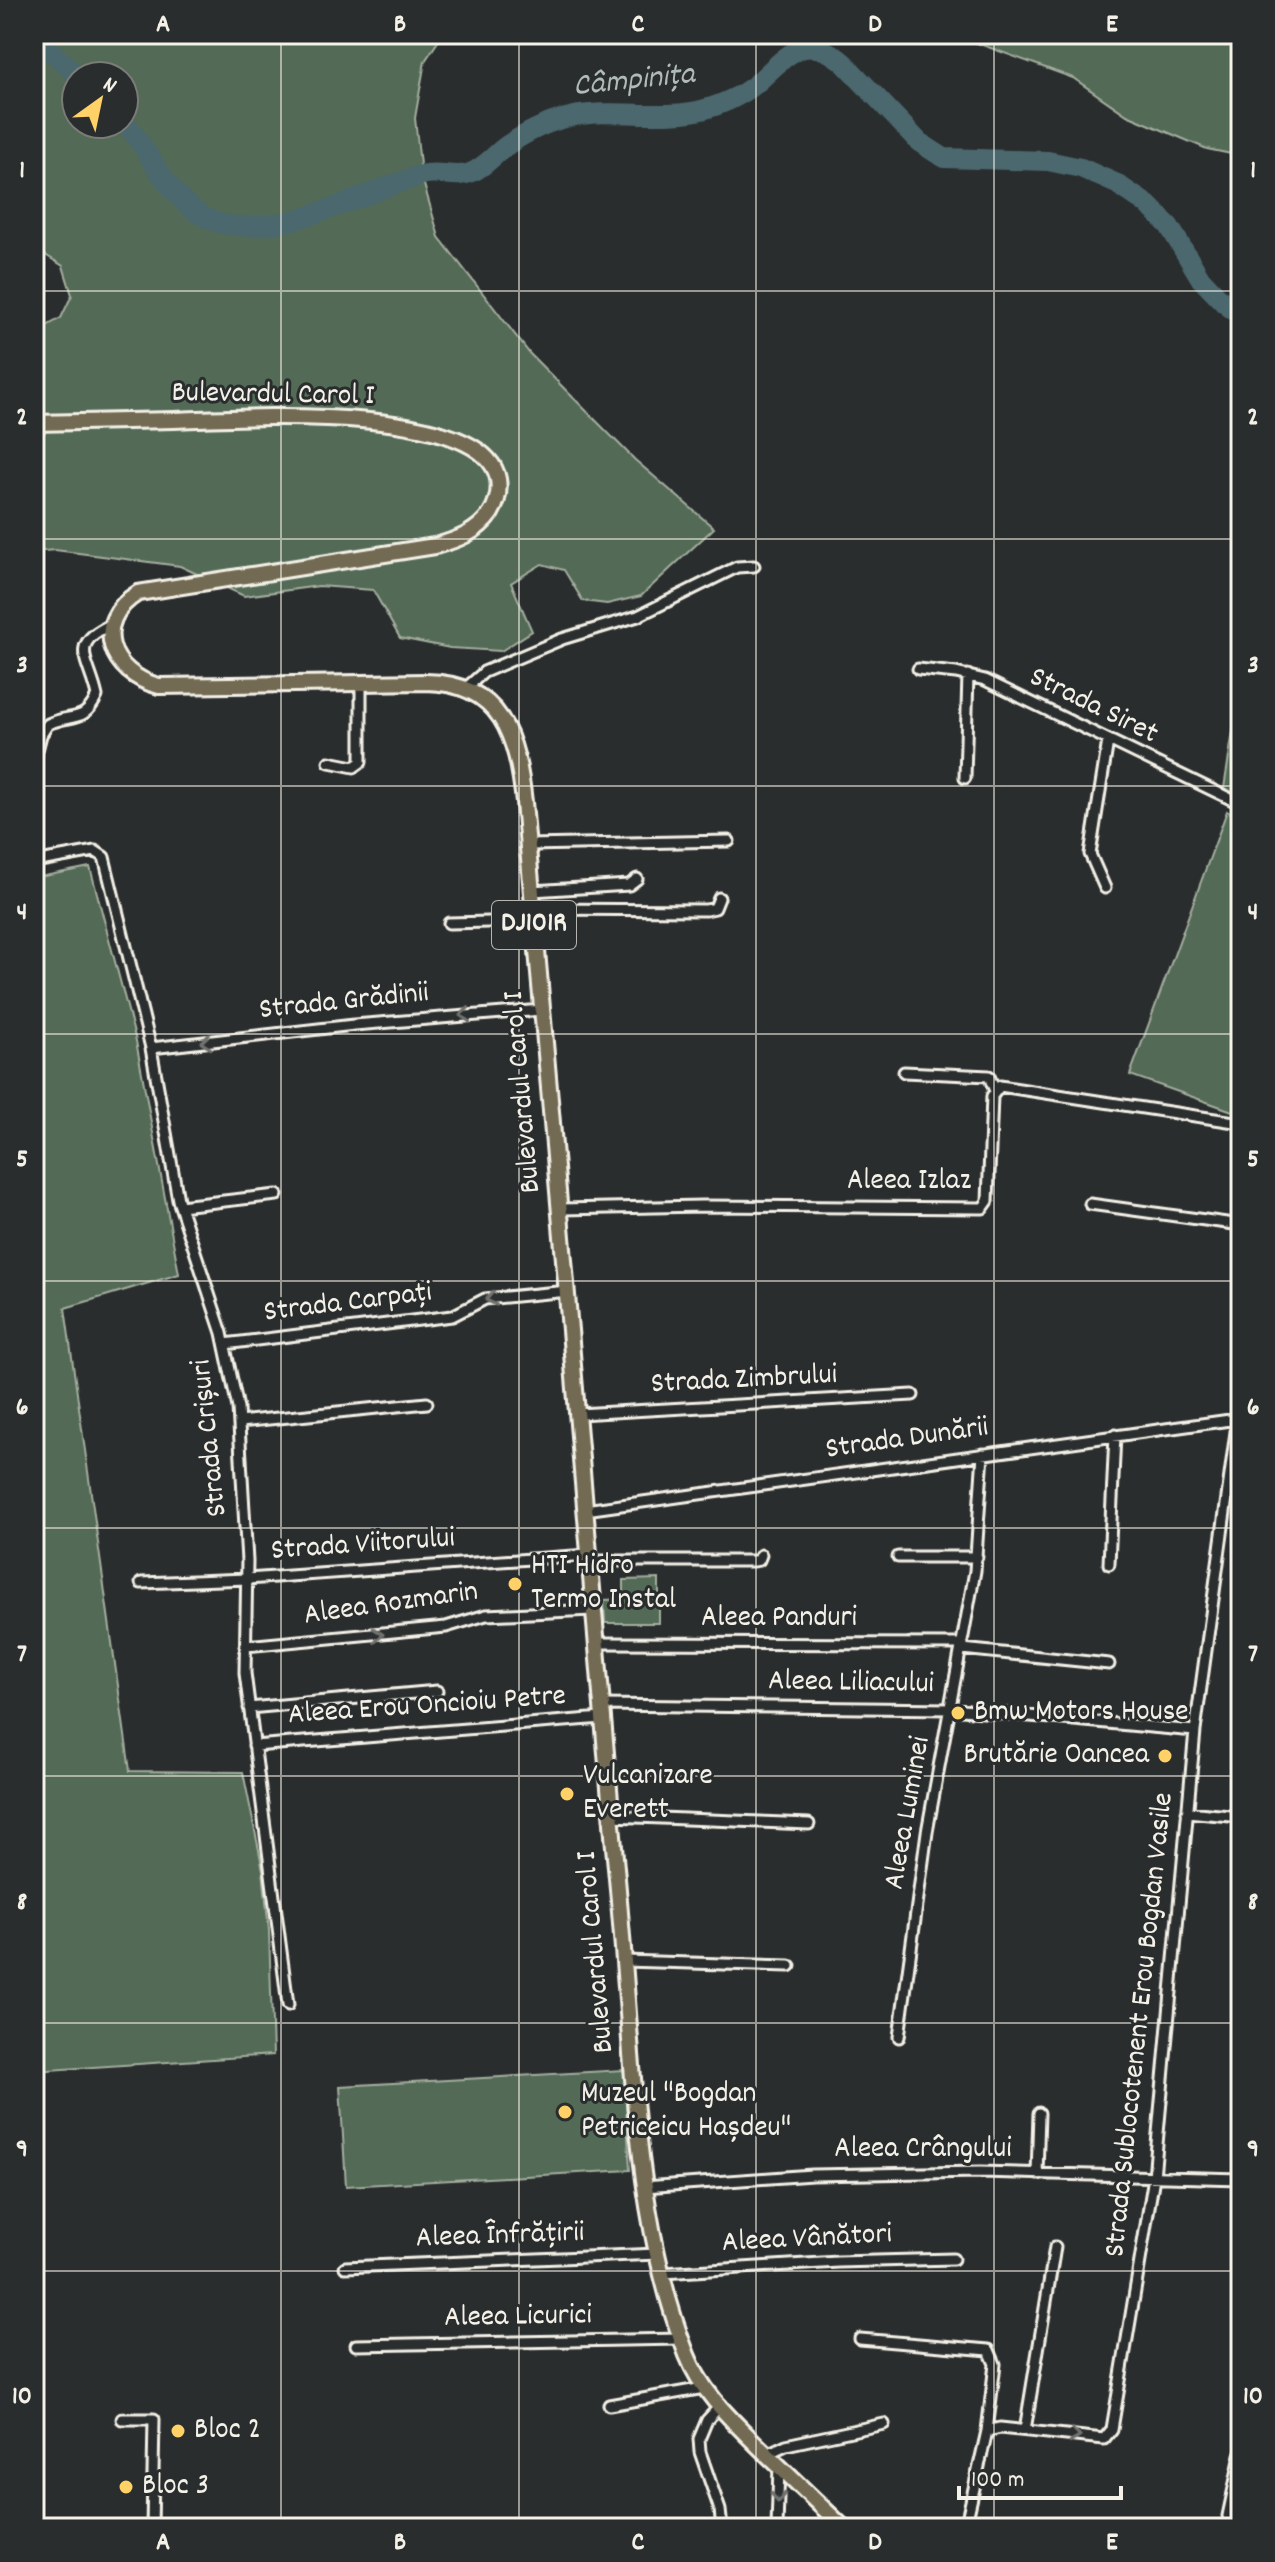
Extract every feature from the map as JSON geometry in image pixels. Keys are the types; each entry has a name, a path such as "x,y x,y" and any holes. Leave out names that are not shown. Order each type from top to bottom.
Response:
{"main road":[{"name":"Bulevardul Carol I","path":"34,423 304,417 368,421 460,439 484,453 498,474 498,496 489,515 476,530 452,542 148,590 127,599 112,624"},
{"path":"112,624 112,650 116,659 133,676 159,686 441,682 466,688"},
{"name":"Bulevardul Carol I","path":"466,688 494,708 512,739 521,775 562,1209 592,1610 644,2187 658,2254 682,2339 704,2388 719,2407 844,2528"}],"street":[{"path":"466,688 484,672 509,661 562,639 647,612 737,567 754,566"},
{"path":"34,762 41,735 48,724 83,716 93,705 97,696 85,648 88,639 98,630 112,624"},
{"name":"Strada Siret","path":"918,669 985,680 1241,804"},
{"path":"965,778 968,675"},
{"path":"329,762 354,767 361,762 361,683"},
{"path":"1105,888 1090,854 1108,741"},
{"path":"528,845 729,841"},
{"name":"Strada Crișuri","path":"34,862 95,851 102,854 151,1048 180,1206 225,1344 239,1422 247,1579 245,1646 249,1708 288,2005"},
{"path":"532,891 629,885 637,879"},
{"path":"449,923 534,915 706,910 715,908 719,898"},
{"name":"Strada Grădinii","path":"151,1048 324,1028 542,1010"},
{"path":"904,1072 989,1076 995,1091 1000,1086 1007,1086 1241,1123"},
{"name":"Aleea Izlaz","path":"562,1209 702,1206 983,1208 988,1201 991,1105 995,1091"},
{"path":"180,1206 277,1195"},
{"path":"1090,1204 1241,1225"},
{"name":"Strada Carpați","path":"225,1344 452,1316 485,1299 568,1291"},
{"name":"Strada Zimbrului","path":"578,1414 913,1395"},
{"name":"Strada Sublocotenent Erou Bogdan Vasile","path":"987,2431 1000,2428 1099,2439 1111,2433 1154,2177 1195,1731 1241,1395"},
{"path":"239,1422 427,1403"},
{"name":"Strada Dunării","path":"585,1510 1237,1419"},
{"path":"1109,1564 1115,1435"},
{"name":"Aleea Luminei","path":"899,2037 927,1832 977,1557 983,1454"},
{"name":"Strada Viitorului","path":"141,1583 588,1558 754,1561 759,1560 761,1555"},
{"path":"898,1557 977,1557"},
{"name":"Aleea Rozmarin","path":"245,1646 446,1627 486,1615 592,1610"},
{"name":"Aleea Panduri","path":"595,1643 962,1646 1109,1664"},
{"path":"249,1708 437,1691"},
{"name":"Aleea Liliacului","path":"602,1712 951,1709 1195,1731"},
{"name":"Aleea Erou Oncioiu Petre","path":"254,1746 602,1712"},
{"path":"1187,1812 1241,1817"},
{"path":"611,1816 809,1824"},
{"path":"624,1961 790,1966"},
{"path":"1037,2174 1039,2113"},
{"name":"Aleea Crângului","path":"644,2187 812,2175 980,2172 1241,2179"},
{"path":"1025,2430 1055,2247"},
{"name":"Aleea Înfrățirii","path":"345,2267 658,2254"},
{"name":"Aleea Vânători","path":"663,2273 838,2262 953,2259"},
{"name":"Aleea Licurici","path":"356,2345 682,2339"},
{"path":"860,2339 989,2350 995,2364 987,2431 965,2528"},
{"path":"609,2405 704,2388"},
{"path":"719,2407 707,2420 699,2439 700,2452 720,2510 722,2528"},
{"path":"122,2419 154,2419 152,2528"},
{"path":"767,2454 786,2445 884,2424"},
{"path":"1228,2516 1241,2455"},
{"path":"777,2528 779,2466"}],"green space":[{"path":"34,34 443,34 425,61 415,118 421,174 439,237 530,354 635,460 714,528 641,596 607,604 583,601 564,570 542,564 511,583 532,631 501,651 450,648 400,638 373,590 319,586 244,596 180,566 55,550 34,552 34,333 61,318 72,295 63,266 34,248"},
{"path":"952,34 1241,34 1241,156 1207,149 1127,115 1073,78"},
{"path":"1241,681 1241,796 1224,788"},
{"path":"1227,811 1241,819 1241,1114 1130,1075"},
{"path":"90,867 136,1041 179,1274 65,1308 130,1771 243,1772 263,1870 269,1931 273,2055 34,2071 34,878"},
{"path":"659,1579 659,1623 605,1623 604,1600 624,1599 624,1580"},
{"path":"624,2070 630,2170 346,2186 340,2086"}],"waterway":[{"name":"Câmpinița","path":"34,36 60,60"},
{"name":"Câmpinița","path":"138,140 170,187 193,209 206,218 230,225 257,226 315,214 422,175 470,173 516,140 562,119 601,113 681,113 713,107 751,88 797,50 818,48 844,63 919,142 944,158 1048,161 1081,168 1117,184 1148,205 1169,226 1201,279 1241,316"}],"place":[{"name":"HTI Hidro Termo Instal","path":"515,1584"},
{"name":"Bmw Motors House","path":"958,1713"},
{"name":"Brutărie Oancea","path":"1165,1756"},
{"name":"Vulcanizare Everett","path":"567,1794"},
{"name":"Muzeul \"Bogdan Petriceicu Hașdeu\"","path":"565,2112"},
{"name":"Bloc 2","path":"178,2431"},
{"name":"Bloc 3","path":"126,2487"}]}
